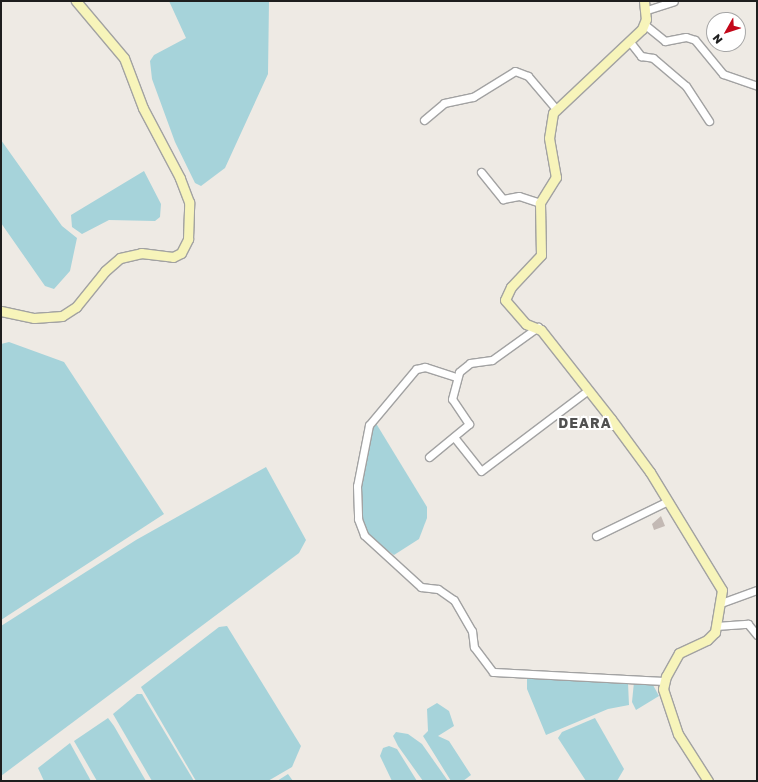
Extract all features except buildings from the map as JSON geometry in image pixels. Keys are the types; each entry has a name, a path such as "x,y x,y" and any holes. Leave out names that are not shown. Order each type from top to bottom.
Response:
{"main road":[{"path":"1,312 34,318 62,316 76,307 105,271 120,258 141,253 173,258 181,253 188,239 189,202 180,178 148,118 124,58 76,1"},
{"path":"645,5 644,24 630,42 556,109 550,123 549,138 556,177 540,203 542,255 511,287 505,300 526,324 538,327 650,472 666,502 717,581 722,603 711,638 679,653 664,680 665,698 678,734 708,781"}],"street":[{"path":"645,5 674,1"},
{"path":"644,24 665,41 686,37 695,40 723,74 757,86"},
{"path":"630,42 641,56 653,58 686,86 709,121"},
{"path":"424,120 444,103 473,97 515,72 528,76 556,109"},
{"path":"481,172 503,199 519,196 540,203"},
{"path":"430,457 469,424 453,405 456,377 470,363 492,360 538,327"},
{"path":"456,377 425,367 416,369 369,425 357,486 358,519 364,534 421,587 438,589 454,600 472,632 474,647 492,672 664,680"},
{"path":"454,437 481,470 588,390"},
{"path":"596,536 666,502"},
{"path":"722,603 757,590"},
{"path":"716,626 748,624 757,635"}],"water":[{"path":"169,1 269,1 268,74 225,168 201,186 195,183 175,142 152,79 150,61 154,55 186,38"},
{"path":"1,140 62,226 77,238 70,271 54,289 45,286 1,223"},
{"path":"144,171 161,204 160,217 155,221 109,220 82,234 72,227 71,215"},
{"path":"9,342 64,362 164,514 1,620 1,344"},
{"path":"374,420 427,507 427,518 419,539 394,555 372,540 360,520 360,462"},
{"path":"266,467 306,540 299,553 1,776 1,626 136,540"},
{"path":"227,626 301,746 292,767 268,781 196,781 141,687 219,627"},
{"path":"527,676 623,681 628,683 629,705 608,709 546,735 527,689"},
{"path":"634,682 653,685 659,696 636,710 632,702"},
{"path":"137,694 142,694 194,781 152,781 113,714"},
{"path":"437,703 449,711 454,726 438,736 449,741 471,775 463,781 451,781 423,736 428,731 427,709"},
{"path":"108,718 146,781 97,781 74,741"},
{"path":"595,718 624,769 617,781 586,781 558,738 562,732"},
{"path":"396,732 408,734 422,744 448,781 423,781 398,746 393,736"},
{"path":"70,743 91,781 44,781 38,768"},
{"path":"389,746 397,749 417,781 392,781 380,756 383,748"},
{"path":"288,774 293,781 277,781"}],"district":[{"name":"DEARA","path":"585,423"}]}
